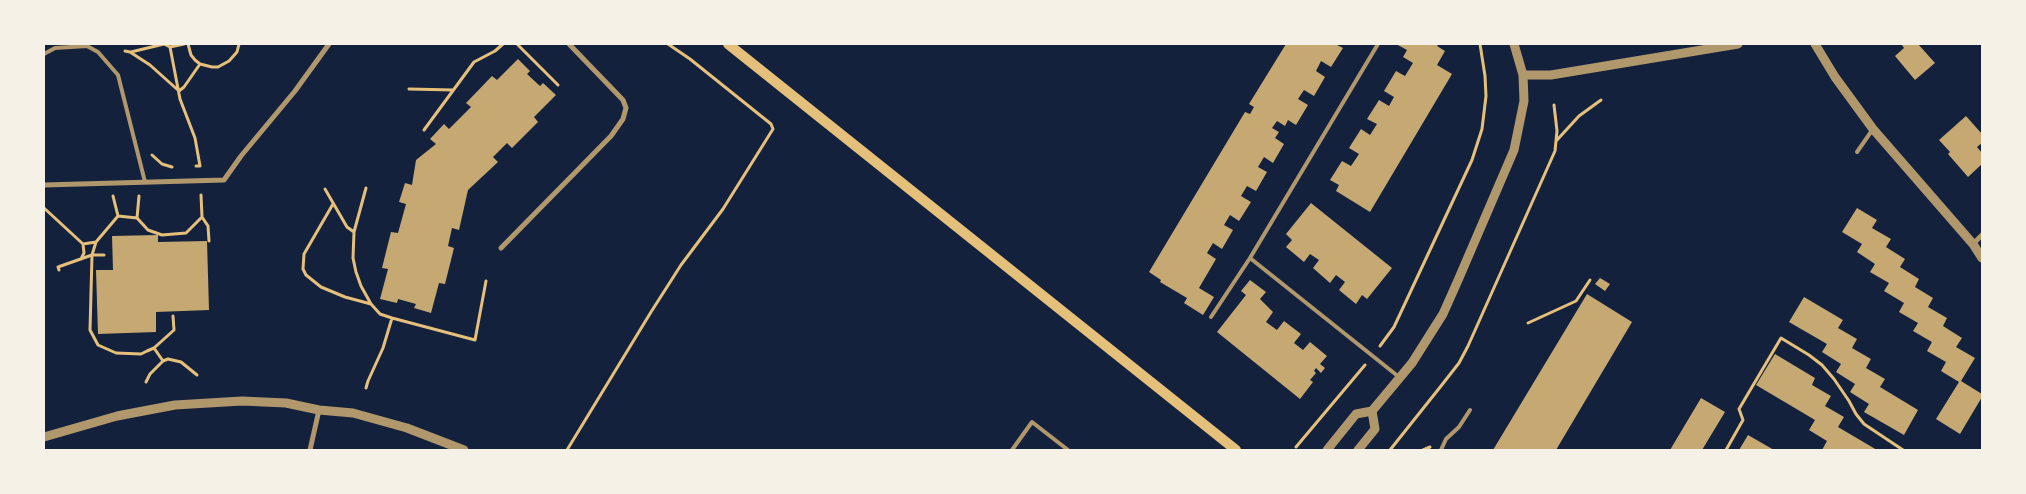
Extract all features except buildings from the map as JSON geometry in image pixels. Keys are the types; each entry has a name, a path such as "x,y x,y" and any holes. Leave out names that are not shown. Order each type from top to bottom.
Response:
{"main road":[{"path":"728,44 1236,450"}],"street":[{"path":"44,184 224,180 241,156 295,91 329,44"},
{"path":"501,248 611,136 623,119 626,108 624,100 569,44"},
{"path":"1327,450 1356,414 1372,411 1400,378 1428,340 1442,314 1498,192 1514,150 1524,101 1523,75 1514,44"},
{"path":"1523,75 1551,75 1738,44"},
{"path":"1815,44 1835,77 1873,129 1982,258"},
{"path":"1972,244 1982,235"},
{"path":"44,437 117,416 176,405 202,402 269,402 353,413 407,428 464,450"},
{"path":"310,450 319,410"},
{"path":"1358,450 1375,429 1372,411"}],"lane":[{"path":"1211,317 1250,258 1378,44"},
{"path":"44,54 56,48 87,46 98,52 118,75 145,182"},
{"path":"1857,152 1873,129"},
{"path":"1250,258 1400,378"},
{"path":"1441,450 1446,439 1459,426 1470,410"},
{"path":"1012,450 1032,422 1068,450"}],"path":[{"path":"130,52 165,44 170,47 186,44 191,55 200,64 212,67 224,65 234,57 239,44"},
{"path":"424,130 474,62 495,51 503,44"},
{"path":"517,44 558,85"},
{"path":"567,450 681,265 723,209 773,129 771,124 690,59 668,44"},
{"path":"1296,447 1394,328 1472,160 1482,129 1486,96 1480,44"},
{"path":"170,47 179,91 194,138 200,166 191,166"},
{"path":"125,51 130,52 160,72 179,91"},
{"path":"179,91 200,64"},
{"path":"409,89 453,90"},
{"path":"1557,141 1579,116 1601,100"},
{"path":"1390,450 1441,386 1468,346 1555,151 1557,141 1554,105"},
{"path":"149,150 162,164 182,166"},
{"path":"110,183 118,216"},
{"path":"366,188 354,232 353,258 361,286 371,304 380,314 475,340 486,281"},
{"path":"325,189 347,227 354,232"},
{"path":"201,195 202,217 208,226 209,242"},
{"path":"137,218 139,196"},
{"path":"333,204 304,254 303,269 312,282 321,287 345,297 371,304"},
{"path":"44,208 83,244 84,253 81,259"},
{"path":"118,216 137,218 148,230 162,235 186,233 202,217"},
{"path":"118,216 96,242 92,255 90,330 95,340 98,345 116,353 141,354 154,348 174,330 173,316"},
{"path":"83,244 96,242"},
{"path":"58,270 58,267 92,255 104,255"},
{"path":"1528,323 1576,301 1590,280"},
{"path":"366,388 383,348 392,318"},
{"path":"1726,450 1743,420 1739,409 1781,338 1822,365 1834,379 1864,424 1904,450"},
{"path":"154,348 163,361"},
{"path":"146,382 150,374 163,361 168,359 181,362 197,375"}]}
